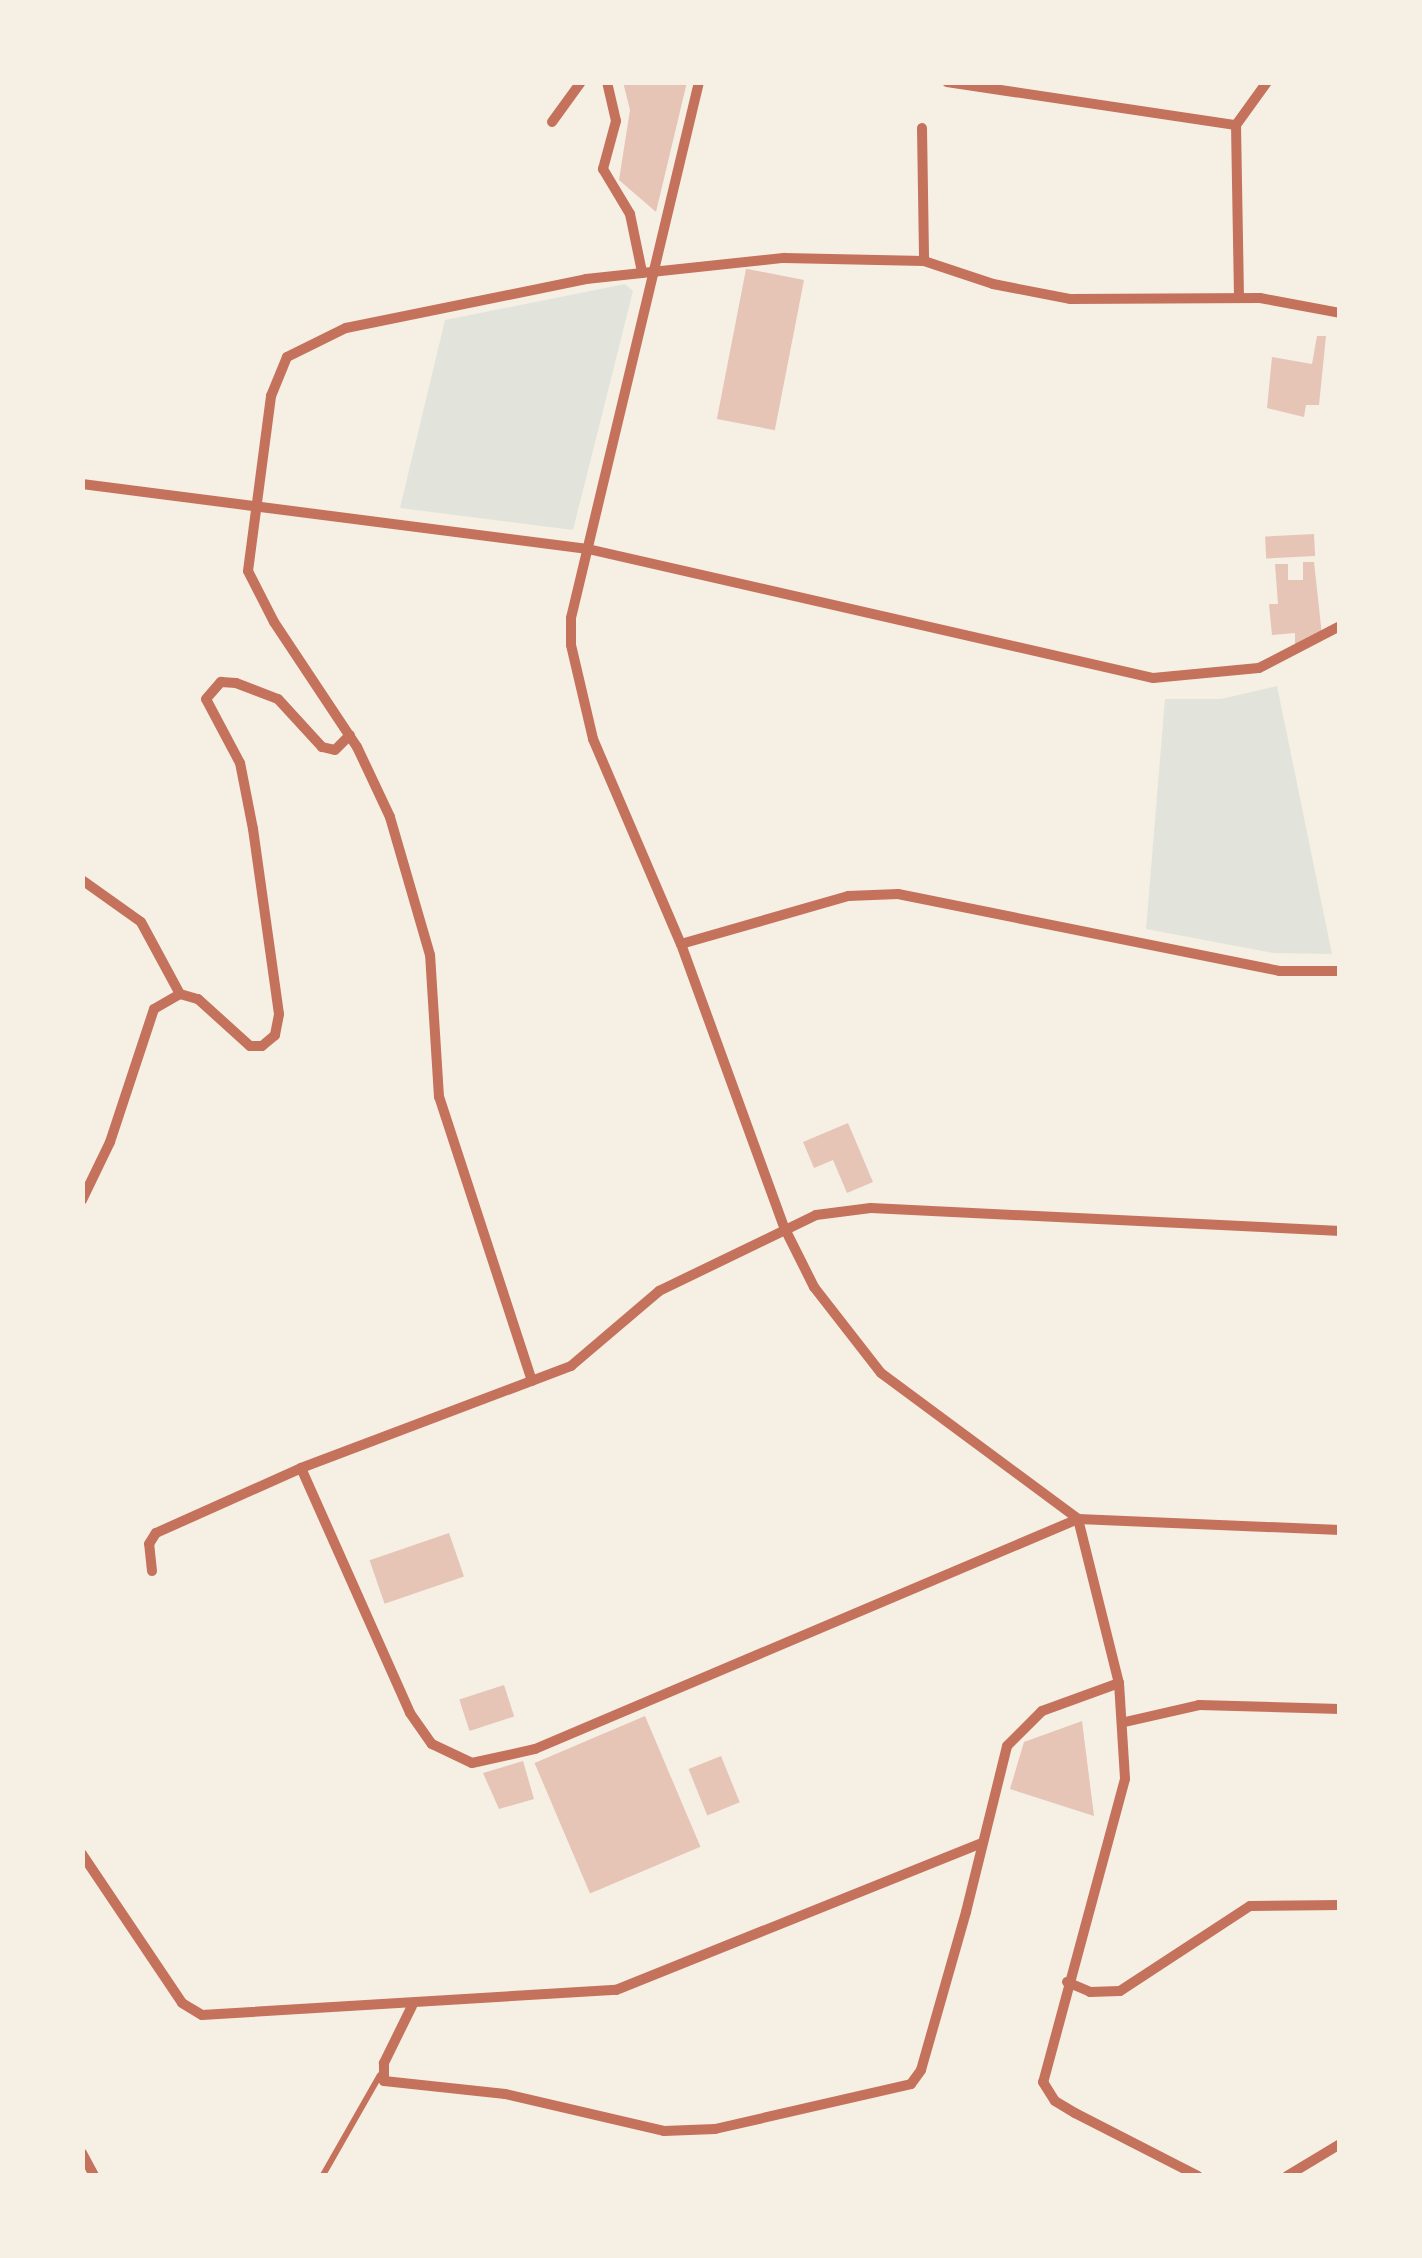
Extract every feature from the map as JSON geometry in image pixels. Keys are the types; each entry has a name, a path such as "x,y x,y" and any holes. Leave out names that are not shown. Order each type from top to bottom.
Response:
{"street":[{"path":"552,122 582,82"},
{"path":"606,82 616,109 603,169 630,214 647,272"},
{"path":"698,82 647,272 572,618 580,700 680,944 784,1226 814,1287 881,1373 1078,1519 1119,1683 1126,1722 1125,1779 1045,2058 1043,2082 1056,2101 1198,2176"},
{"path":"947,82 1236,125"},
{"path":"1239,297 1236,125 1267,82"},
{"path":"922,128 924,261"},
{"path":"532,1381 439,1097 430,955 390,817 350,736 254,589 248,571 253,506 278,372 303,345 346,328 647,272 784,258 924,261 993,284 1070,300 1239,297 1340,313"},
{"path":"82,484 588,550 1153,678 1259,668 1340,626"},
{"path":"82,1200 110,1142 154,1009 180,994 198,999 250,1046 275,1034 278,1003 253,829 240,763 210,715 211,688 236,683 278,700 328,750 350,736"},
{"path":"82,880 141,922 180,994"},
{"path":"680,944 838,898 898,894 1279,971 1340,971"},
{"path":"152,1572 149,1544 156,1532 301,1468 532,1381 590,1355 659,1290 784,1226 871,1208 1340,1231"},
{"path":"301,1468 410,1713 432,1744 472,1763 535,1750 1078,1519 1340,1530"},
{"path":"412,2006 380,2075 395,2084 506,2094 684,2134 910,2084 921,2070 1016,1731 1072,1697 1119,1683"},
{"path":"1126,1722 1199,1705 1340,1709"},
{"path":"82,1854 191,2011 412,2006 616,1990 982,1843"},
{"path":"1067,1982 1090,1992 1120,1991 1250,1906 1340,1906"},
{"path":"1287,2176 1340,2144"},
{"path":"82,2153 94,2176"}],"lane":[{"path":"323,2175 380,2075"}],"shaded area":[{"path":"625,284 633,291 573,530 400,508 445,320"},
{"path":"1277,686 1332,954 1274,953 1146,929 1165,699 1221,699"}],"building":[{"path":"623,82 687,82 656,212 619,180 630,110"},
{"path":"746,269 804,280 775,430 717,419"},
{"path":"1317,336 1326,336 1319,405 1306,405 1304,417 1267,408 1272,357 1312,364"},
{"path":"1314,534 1315,556 1266,559 1265,537"},
{"path":"1303,562 1314,562 1322,635 1295,644 1295,633 1272,635 1269,604 1278,604 1275,564 1288,564 1288,580 1303,580"},
{"path":"848,1123 873,1182 847,1193 833,1160 814,1168 803,1142"},
{"path":"449,1533 464,1576 385,1604 370,1560"},
{"path":"504,1685 514,1716 469,1731 459,1700"},
{"path":"645,1716 700,1847 590,1894 535,1763"},
{"path":"1082,1721 1094,1816 1010,1789 1024,1742"},
{"path":"721,1756 740,1802 707,1815 689,1769"},
{"path":"523,1761 534,1799 499,1809 483,1773"}]}
